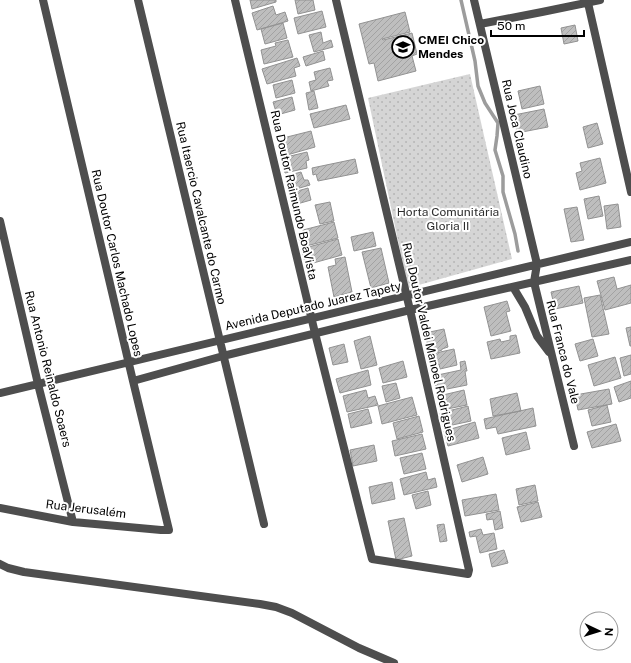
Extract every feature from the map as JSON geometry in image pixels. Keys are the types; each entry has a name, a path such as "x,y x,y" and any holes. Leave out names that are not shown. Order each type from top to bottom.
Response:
{"street":[{"name":"Rua Doutor Carlos Machado Lopes","path":"44,0 128,362 169,530"},
{"name":"Rua Itaercio Cavalcante do Carmo","path":"138,0 222,356 264,524"},
{"name":"Rua Doutor Raimundo BoaVista","path":"235,0 315,333 372,559"},
{"name":"Rua Doutor Valdei Manoel Rodrigues","path":"336,0 410,310 469,570 468,574 372,559"},
{"name":"Rua Joca Claudino","path":"474,0 537,264"},
{"path":"480,24 600,0"},
{"path":"588,2 631,192"},
{"name":"Rua Antonio Reinaldo Soaers","path":"0,221 38,384 73,522"},
{"name":"Avenida Deputado Juarez Tapety","path":"0,393 631,242"},
{"path":"133,381 222,356 315,333 631,260"},
{"name":"Rua Franca do Vale","path":"537,264 534,282 574,446"},
{"path":"513,287 525,307 537,336 552,356"},
{"name":"Rua Jerusalém","path":"0,508 73,522 169,530"},
{"path":"0,564 8,568 24,572 276,607 292,613 359,648 394,663"}],"green space":[{"name":"Horta Comunitária Gloria II","path":"470,74 512,259 408,288 368,98"}],"building":[{"path":"250,0 276,0 276,2 252,9"},
{"path":"295,0 313,0 315,10 298,14"},
{"path":"273,6 276,15 285,12 288,21 257,30 252,13"},
{"path":"322,11 326,27 298,34 294,18"},
{"path":"405,12 410,32 382,39 412,33 417,54 412,56 416,71 378,81 374,63 369,64 359,24"},
{"path":"283,23 287,38 265,44 261,29"},
{"path":"575,25 578,41 564,44 561,28"},
{"path":"321,32 323,43 331,40 333,47 314,52 309,35"},
{"path":"288,40 293,57 264,64 261,50 276,46 275,43"},
{"path":"323,51 325,60 306,66 303,57"},
{"path":"297,58 300,66 294,68 296,76 267,84 262,69"},
{"path":"330,68 333,80 327,81 329,86 311,91 309,82 316,80 314,72"},
{"path":"292,80 295,93 276,98 273,85"},
{"path":"540,86 544,104 522,109 518,91"},
{"path":"314,91 318,108 309,110 306,93"},
{"path":"292,97 295,110 277,115 273,102"},
{"path":"346,105 350,119 314,128 310,114"},
{"path":"544,109 548,127 517,133 514,115"},
{"path":"597,123 603,144 588,148 583,127"},
{"path":"311,131 315,147 287,155 283,138"},
{"path":"307,152 309,160 306,161 307,168 285,173 282,158"},
{"path":"600,158 606,183 580,190 576,173 582,171 580,163"},
{"path":"355,159 358,173 318,181 316,174 313,175 312,168"},
{"path":"301,172 304,180 308,180 310,185 289,191 286,176"},
{"path":"308,188 311,200 297,204 294,192"},
{"path":"599,196 603,216 588,219 584,199"},
{"path":"330,202 334,221 320,224 315,205"},
{"path":"618,204 621,227 607,229 604,206"},
{"path":"577,207 584,240 571,242 564,209"},
{"path":"334,222 338,238 302,247 299,239 305,237 303,230"},
{"path":"373,232 376,246 354,251 351,237"},
{"path":"338,239 342,255 306,265 301,249"},
{"path":"381,248 389,283 371,288 362,252"},
{"path":"345,257 352,292 334,297 328,267 336,265 335,259"},
{"path":"614,277 617,289 631,285 631,303 605,310 597,281"},
{"path":"579,286 583,303 555,309 551,292"},
{"path":"600,295 609,334 592,337 584,298"},
{"path":"507,301 510,311 506,312 511,331 491,336 484,307"},
{"path":"631,327 631,346 630,346 626,328"},
{"path":"444,329 448,347 433,353 432,350 429,351 425,333"},
{"path":"516,335 520,353 491,359 487,342 500,339 501,342 510,340 510,336"},
{"path":"370,336 377,365 361,369 354,341"},
{"path":"593,339 598,356 580,361 575,344"},
{"path":"344,344 348,362 333,365 329,348"},
{"path":"454,349 457,365 440,369 439,364 433,366 431,354"},
{"path":"631,355 631,374 624,376 620,358"},
{"path":"615,357 621,378 594,386 588,365"},
{"path":"403,361 407,377 383,383 379,368"},
{"path":"465,361 467,385 437,391 433,376 461,370 460,362"},
{"path":"368,370 371,385 340,393 336,379"},
{"path":"631,381 631,398 619,402 614,387"},
{"path":"396,383 400,398 386,402 382,386"},
{"path":"609,389 612,404 578,410 575,395"},
{"path":"366,390 368,398 375,396 378,405 347,412 343,396"},
{"path":"464,390 467,405 447,409 443,395"},
{"path":"517,393 521,411 493,416 490,399"},
{"path":"412,397 417,415 382,424 378,406"},
{"path":"607,405 611,422 592,426 588,410"},
{"path":"468,406 471,421 443,427 440,413"},
{"path":"533,408 536,426 498,434 496,427 486,429 484,419"},
{"path":"368,409 372,423 351,428 348,414"},
{"path":"419,416 423,432 397,439 393,423"},
{"path":"475,422 479,438 448,446 444,431"},
{"path":"616,424 621,441 592,448 587,432"},
{"path":"526,432 530,449 506,455 502,438"},
{"path":"422,434 426,449 395,456 392,441"},
{"path":"374,445 377,461 353,466 350,450"},
{"path":"422,453 426,469 404,474 400,458"},
{"path":"483,457 488,474 462,482 457,465"},
{"path":"426,472 428,480 435,478 437,487 404,495 400,479"},
{"path":"392,482 395,499 372,504 369,487"},
{"path":"535,485 538,501 519,505 516,489"},
{"path":"428,491 431,505 416,509 412,495"},
{"path":"496,494 499,510 465,516 462,500"},
{"path":"538,502 542,517 521,522 517,507"},
{"path":"500,511 503,528 495,530 493,519 487,520 486,514"},
{"path":"404,518 412,556 396,560 388,521"},
{"path":"444,524 447,541 440,542 437,525"},
{"path":"481,529 483,535 494,533 497,549 480,553 476,536 470,537 469,532"},
{"path":"504,550 508,563 492,567 489,554"}],"waterway":[{"path":"461,0 475,61 478,86 485,103 498,123 495,150 503,176 503,192 515,234 518,251"}],"place":[{"name":"CMEI Chico Mendes","path":"403,47"}]}
